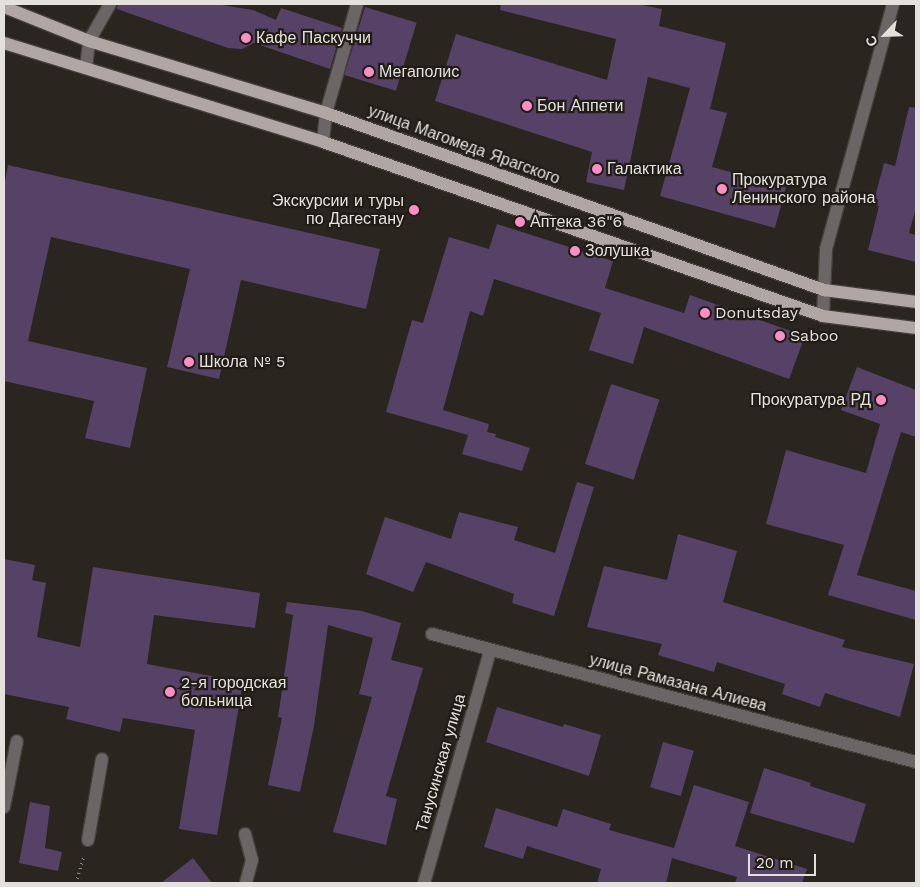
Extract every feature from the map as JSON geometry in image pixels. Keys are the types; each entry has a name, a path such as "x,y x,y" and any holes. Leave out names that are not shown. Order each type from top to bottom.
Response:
{"main road":[{"name":"улица Магомеда Ярагского","path":"4,7 89,41 326,113 824,290 916,302"},
{"path":"4,43 323,142 823,316 916,328"}],"street":[{"path":"86,67 89,41 110,4"},
{"path":"323,142 326,113 357,4"},
{"path":"823,316 826,249 892,4"},
{"name":"улица Рамазана Алиева","path":"432,634 490,651 916,762"},
{"name":"Танусинская улица","path":"426,883 490,651"},
{"path":"4,807 17,742"},
{"path":"88,840 102,759"},
{"path":"245,834 252,860 246,883"}],"path":[{"path":"76,883 88,840"}],"building":[{"path":"118,4 216,4 253,10 276,20 281,8 342,28 330,69 254,43 242,49 228,48 117,9"},
{"path":"501,4 637,4 662,9 659,26 726,43 710,109 727,113 712,167 786,187 775,228 660,196 690,88 648,77 624,190 586,182 592,152 435,101 456,34 607,80 616,39 500,10"},
{"path":"365,7 417,23 396,91 344,75"},
{"path":"909,107 916,108 916,208 909,233 916,235 916,262 868,250 879,206 873,204 884,163 895,166"},
{"path":"8,165 380,249 366,309 241,280 219,379 167,367 190,269 51,237 28,341 147,368 130,448 85,438 94,401 4,381 4,186"},
{"path":"497,224 613,261 605,288 684,313 690,295 805,336 789,379 644,327 633,364 589,350 601,313 494,279 483,316 470,311 443,410 489,424 487,432 496,434 495,437 530,448 522,471 462,454 468,435 386,412 412,320 423,323 449,237 489,249"},
{"path":"857,367 916,390 916,437 901,432 857,575 916,591 916,620 828,595 844,545 766,524 786,450 866,473 880,424 841,410"},
{"path":"611,384 660,400 634,480 585,464"},
{"path":"577,482 594,487 554,616 512,603 514,594 426,562 413,592 366,574 385,517 451,539 459,512 518,527 514,540 555,553"},
{"path":"678,534 737,551 723,602 845,640 842,647 914,664 900,717 825,693 820,707 782,694 785,684 717,662 714,672 658,655 662,644 587,627 604,566 667,580"},
{"path":"4,559 35,565 32,580 46,583 37,637 80,647 93,567 260,593 255,628 154,615 147,664 243,682 217,835 179,829 195,730 123,718 120,732 66,719 69,707 4,694"},
{"path":"287,602 362,611 401,623 391,660 423,668 386,796 397,799 386,845 333,832 372,697 359,694 373,638 328,625 314,726 300,792 268,785 282,718 278,717 293,615 285,613"},
{"path":"497,707 563,727 564,724 601,735 589,776 486,742"},
{"path":"663,742 694,751 681,796 650,787"},
{"path":"764,768 811,783 810,786 866,804 854,843 750,813"},
{"path":"694,785 749,802 735,846 807,869 802,883 735,883 737,877 672,858 666,883 597,883 601,869 527,846 523,859 484,847 496,808 557,827 563,809 611,824 609,830 674,848"},
{"path":"30,802 50,806 45,848 62,852 58,871 19,863"},
{"path":"193,858 212,883 161,883"}],"place":[{"name":"Кафе Паскуччи","path":"246,38"},
{"name":"Мегаполис","path":"369,72"},
{"name":"Бон Аппети","path":"527,106"},
{"name":"Галактика","path":"597,169"},
{"name":"Прокуратура Ленинского района","path":"722,189"},
{"name":"Экскурсии и туры по Дагестану","path":"414,210"},
{"name":"Аптека 36\"6","path":"520,222"},
{"name":"Золушка","path":"575,251"},
{"name":"Donutsday","path":"705,313"},
{"name":"Saboo","path":"780,336"},
{"name":"Школа № 5","path":"189,362"},
{"name":"Прокуратура РД","path":"881,400"},
{"name":"2-я городская больница","path":"170,692"}]}
